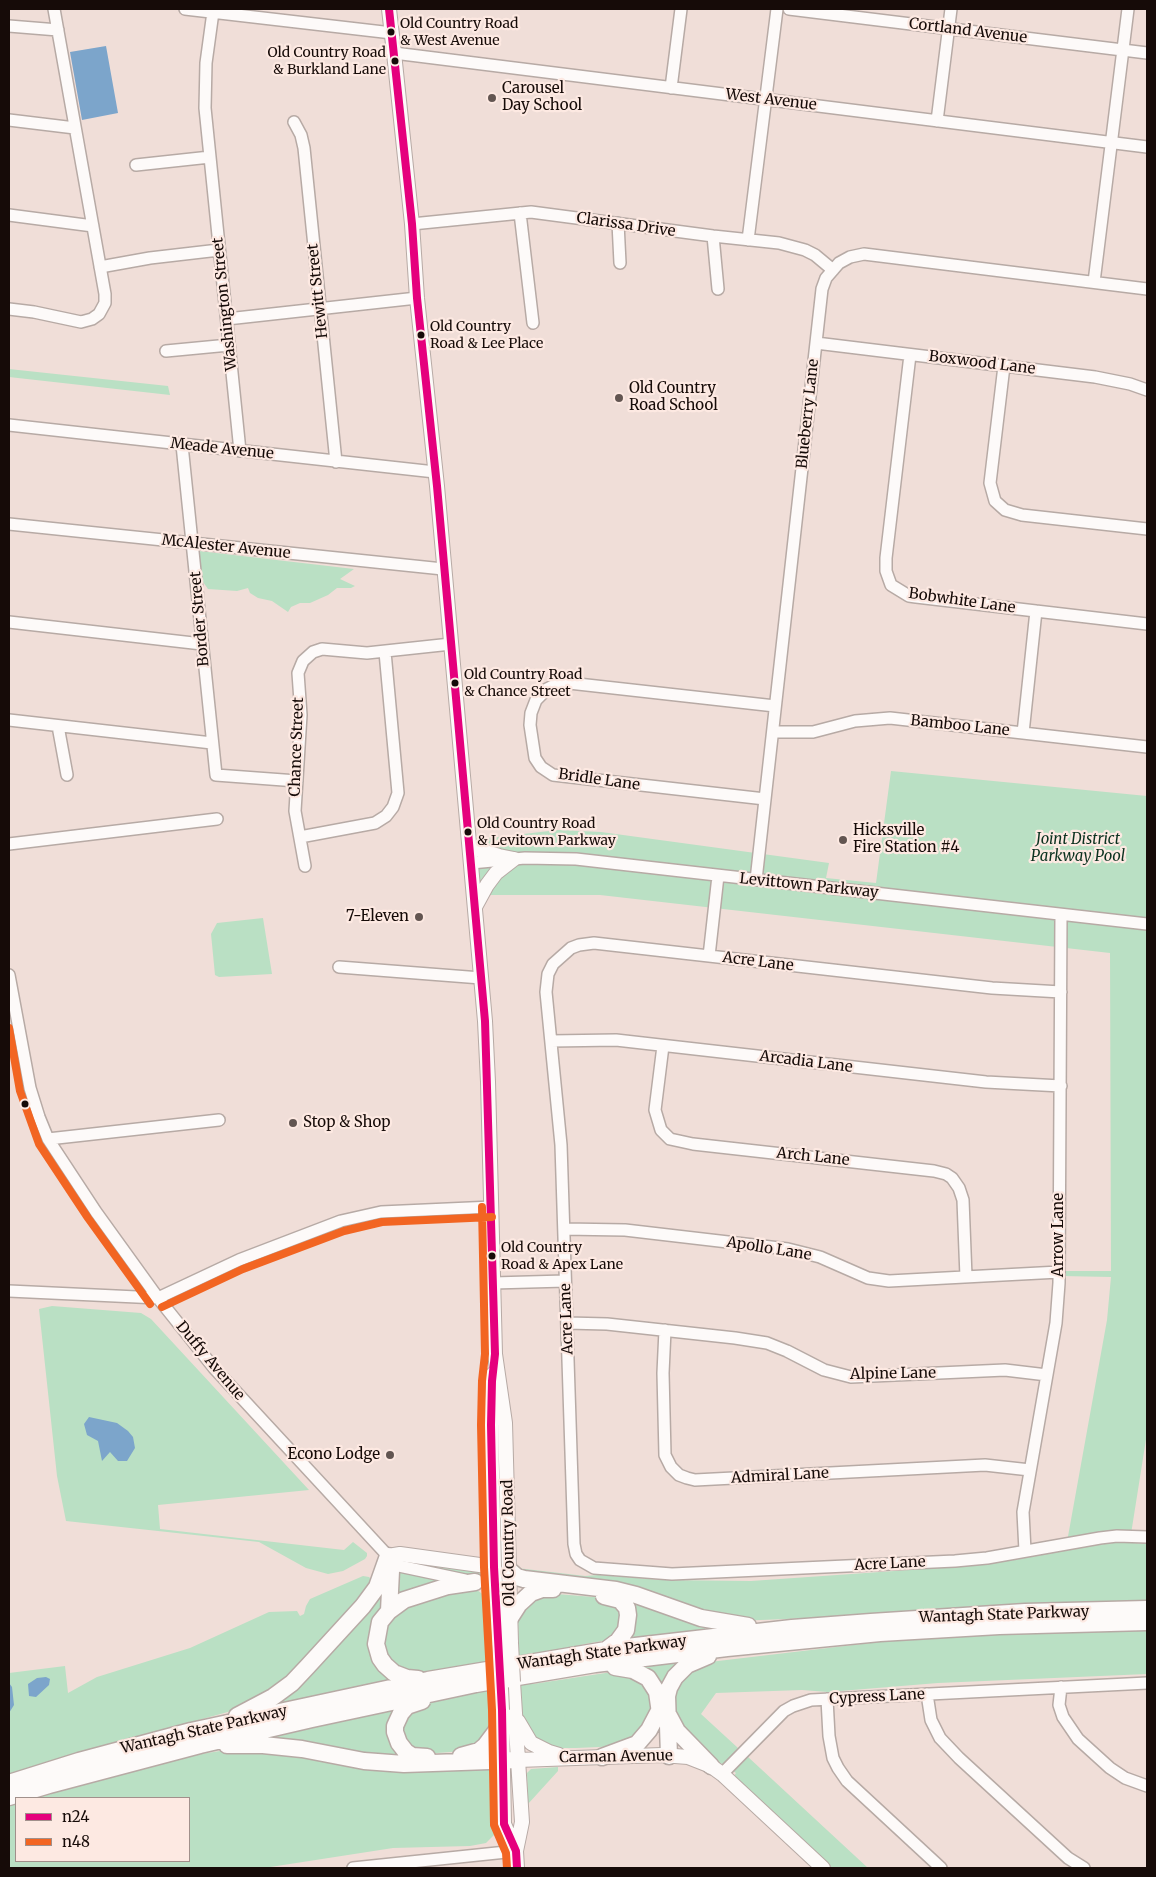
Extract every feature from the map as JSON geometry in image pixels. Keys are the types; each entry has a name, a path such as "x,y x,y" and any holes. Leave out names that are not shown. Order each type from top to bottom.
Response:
{"highway":[{"path":"388,1556 391,1572 389,1611"},
{"path":"215,1727 272,1697 292,1683 372,1594 377,1587 388,1556"},
{"path":"502,1568 518,1577 532,1581 616,1590 636,1595 714,1621 737,1625 792,1628"},
{"path":"428,1680 407,1678 394,1673 380,1658 376,1644 380,1622 389,1611 404,1600 448,1586 475,1582"},
{"path":"510,1618 525,1598 542,1589 614,1597 620,1600 627,1608 628,1622 623,1636 605,1650"},
{"name":"Wantagh State Parkway","path":"9,1783 79,1761 191,1731 428,1680 605,1650 792,1628 1025,1612 1147,1609"},
{"name":"Wantagh State Parkway","path":"9,1797 200,1745 476,1684 595,1664 727,1648 880,1633 999,1626 1147,1622"},
{"path":"665,1755 664,1712 672,1682 680,1672 696,1660 727,1648"},
{"path":"595,1664 633,1670 648,1678 657,1692 664,1712 677,1731 716,1770"},
{"path":"476,1684 407,1706 401,1712 395,1726 396,1738 402,1748 412,1756 422,1757 472,1754 485,1746 493,1737 508,1713"},
{"path":"602,1757 637,1744 664,1712"},
{"path":"200,1745 272,1746 302,1749 364,1761 404,1764 511,1760"}],"main road":[{"name":"Old Country Road","path":"389,9 412,224 417,298 435,472 481,978 488,1082 495,1354 505,1423 502,1568 510,1618 505,1643"},
{"path":"470,847 493,855 514,859"},
{"path":"475,907 496,873 514,859"},
{"path":"388,1556 400,1554 502,1568"},
{"name":"Old Country Road","path":"502,1568 496,1588 505,1643 511,1760 504,1824 516,1852 517,1868"},
{"name":"Duffy Avenue","path":"475,1582 496,1588"},
{"path":"508,1713 531,1742 549,1752 567,1758"},
{"name":"Carman Avenue","path":"511,1760 665,1755 688,1757 716,1770 823,1868"}],"street":[{"path":"9,309 81,322 92,319 99,314 105,303 105,294 54,9"},
{"path":"185,9 392,33"},
{"path":"672,88 681,9"},
{"path":"748,240 777,9"},
{"name":"Cortland Avenue","path":"789,9 1147,53"},
{"path":"937,121 951,9"},
{"path":"1094,282 1128,9"},
{"name":"Washington Street","path":"213,12 204,89 240,451"},
{"path":"9,26 58,30"},
{"name":"West Avenue","path":"394,53 1147,147"},
{"path":"9,120 75,128"},
{"name":"Hewitt Street","path":"294,122 301,135 304,148 336,462"},
{"path":"136,165 210,157"},
{"name":"Clarissa Drive","path":"412,224 531,212 779,243 796,247 815,255 833,270"},
{"path":"520,213 533,323"},
{"path":"9,215 93,226"},
{"path":"618,223 620,263"},
{"path":"713,236 718,289"},
{"path":"100,267 150,258 219,250"},
{"name":"Blueberry Lane","path":"756,880 822,288 826,278 850,257 864,254 1147,289"},
{"path":"227,318 417,298"},
{"name":"Boxwood Lane","path":"816,343 1095,377 1130,384 1147,390"},
{"path":"166,351 229,345"},
{"name":"Bobwhite Lane","path":"910,355 886,558 888,578 896,588 909,596 1147,624"},
{"path":"1004,366 990,483 995,501 1005,510 1022,515 1147,529"},
{"name":"Meade Avenue","path":"9,425 435,472"},
{"name":"Border Street","path":"182,445 216,775 296,781"},
{"name":"McAlester Avenue","path":"9,524 444,570"},
{"path":"1022,733 1036,611"},
{"path":"9,622 202,644"},
{"name":"Chance Street","path":"305,866 295,811 301,715 298,673 303,661 313,652 322,649 367,653 451,644"},
{"path":"300,837 375,823 386,816 393,807 398,793 385,652"},
{"name":"Bridle Lane","path":"765,799 553,775 541,767 535,758 530,713 536,700 547,689 557,684 569,683 775,706"},
{"name":"Bamboo Lane","path":"773,732 813,732 854,721 890,718 1147,747"},
{"path":"9,720 212,743"},
{"path":"58,726 67,775"},
{"path":"9,844 217,819"},
{"name":"Levittown Parkway","path":"471,863 514,859 576,859 1147,924"},
{"path":"709,956 718,876"},
{"name":"Arrow Lane","path":"1025,1551 1023,1512 1056,1323 1059,1272 1061,915"},
{"name":"Acre Lane","path":"1061,992 992,988 594,943 571,948 553,964 546,983 561,1145 574,1544 576,1554 580,1560 600,1569 643,1573 698,1574 955,1561 987,1558 1100,1538 1147,1537"},
{"path":"339,967 481,978"},
{"name":"Duffy Avenue","path":"9,975 30,1088 48,1139 158,1298 214,1368 399,1566 475,1582"},
{"name":"Arcadia Lane","path":"551,1041 616,1040 986,1082 1061,1086"},
{"name":"Arch Lane","path":"663,1046 655,1110 661,1130 670,1139 693,1144 934,1171 946,1174 952,1178 959,1188 963,1200 966,1277"},
{"path":"48,1139 219,1120"},
{"path":"9,1291 158,1298 239,1260 341,1221 381,1212 492,1207"},
{"name":"Apollo Lane","path":"564,1229 625,1230 788,1249 820,1257 852,1272 877,1280 906,1281 1059,1272"},
{"path":"493,1283 566,1281"},
{"name":"Alpine Lane","path":"567,1324 607,1324 767,1343 824,1370 850,1377 1006,1370 1046,1375"},
{"name":"Admiral Lane","path":"664,1330 663,1373 666,1455 671,1467 679,1475 695,1480 985,1465 1030,1470"},
{"name":"Cypress Lane","path":"716,1770 784,1711 801,1702 827,1699 1147,1683"},
{"path":"1060,1687 1059,1705 1063,1716 1078,1739 1118,1773 1131,1781 1147,1786"},
{"path":"927,1694 927,1704 931,1720 940,1738 1068,1858 1084,1868"},
{"path":"827,1699 829,1736 833,1758 846,1781 940,1868"},
{"path":"352,1868 516,1852"}],"green space":[{"path":"9,369 168,386 170,395 9,377"},
{"path":"199,551 354,569 340,579 355,586 351,588 337,588 328,595 310,603 300,603 291,607 288,612 272,601 258,598 250,593 248,588 237,591 208,589 201,579"},
{"name":"Joint District Parkway Pool","path":"891,771 1147,796 1147,1433 1131,1534 1067,1542 1107,1320 1111,1277 1061,1276 1061,1271 1111,1271 1110,953 600,895 477,895 471,840 558,830 601,832 829,863 826,878 876,883"},
{"path":"263,918 272,974 219,977 215,975 211,934 217,923"},
{"path":"52,1306 141,1313 151,1319 309,1490 158,1505 160,1529 344,1550 353,1542 367,1553 365,1559 343,1571 328,1574 306,1568 259,1542 66,1521 57,1476 39,1309"},
{"path":"1121,1542 1147,1544 1147,1604 737,1621 523,1576 517,1568 585,1576 598,1575 661,1580 751,1581 966,1566"},
{"path":"400,1558 483,1573 485,1575 483,1577 398,1562"},
{"path":"396,1571 441,1580 396,1597"},
{"path":"363,1576 369,1577 373,1581 373,1587 279,1687 235,1710 97,1748 21,1775 17,1771 9,1774 9,1673 65,1666 68,1693 97,1677 190,1648 269,1612 297,1611 300,1616 304,1614 310,1599"},
{"path":"385,1580 383,1602 376,1616 390,1679 380,1684 262,1709"},
{"path":"444,1590 477,1590 485,1596 487,1601 487,1621 492,1640 492,1664 418,1673 398,1669 382,1649 385,1621 394,1610"},
{"path":"557,1594 606,1598 624,1615 614,1639 519,1660 518,1618 535,1595"},
{"path":"626,1600 705,1625 705,1629 688,1634 619,1644"},
{"path":"1147,1628 1147,1674 938,1683 828,1692 802,1690 716,1693 701,1714 738,1748 724,1764 717,1763 679,1725 673,1710 675,1684 701,1663 904,1639 1043,1630"},
{"path":"694,1657 664,1687 644,1666 664,1660"},
{"path":"612,1672 636,1678 646,1688 652,1701 652,1714 645,1729 622,1746 558,1748 541,1741 533,1735 522,1715 520,1682 533,1684"},
{"path":"493,1686 495,1717 491,1727 485,1736 465,1751 423,1754 401,1741 405,1713 418,1705 454,1698"},
{"path":"393,1705 397,1711 403,1759 258,1740"},
{"path":"260,1749 491,1769 494,1835 486,1843 470,1846 393,1848 264,1868 9,1868 9,1804 15,1802 15,1862 190,1862 190,1797 31,1797 182,1757 220,1751"},
{"path":"747,1756 868,1868 832,1868 733,1777 736,1773 733,1771"},
{"path":"558,1767 558,1771 528,1804 527,1773 531,1769"}],"water":[{"path":"106,46 118,113 82,120 70,52"},
{"path":"89,1417 117,1423 128,1431 133,1437 135,1448 127,1461 118,1461 110,1452 102,1461 98,1441 87,1435 84,1424"},
{"path":"46,1677 50,1679 49,1685 36,1697 29,1696 28,1684 37,1678"},
{"path":"9,1683 12,1687 14,1705 9,1713"}],"transit line":[{"name":"n24","path":"389,9 437,486 485,1021 495,1354 491,1425 494,1567 502,1710 504,1824 516,1851 517,1868"},
{"name":"n48","path":"9,1028 20,1091 39,1144 88,1218 150,1304"},
{"name":"n48","path":"482,1207 485,1354 481,1425 484,1567 492,1710 494,1825 506,1853 507,1868"},
{"name":"n48","path":"162,1307 243,1269 344,1231 382,1222 492,1217"}],"place":[{"name":"Old Country Road & West Avenue","path":"391,32"},
{"name":"Old Country Road & Burkland Lane","path":"395,61"},
{"name":"Carousel Day School","path":"492,98"},
{"name":"Old Country Road & Lee Place","path":"421,335"},
{"name":"Old Country Road School","path":"619,398"},
{"name":"Old Country Road & Chance Street","path":"455,683"},
{"name":"Old Country Road & Levitown Parkway","path":"468,832"},
{"name":"Hicksville Fire Station #4","path":"843,840"},
{"name":"7-Eleven","path":"419,917"},
{"name":"Stop & Shop","path":"293,1123"},
{"name":"Old Country Road & Apex Lane","path":"492,1256"},
{"name":"Econo Lodge","path":"390,1455"}]}
